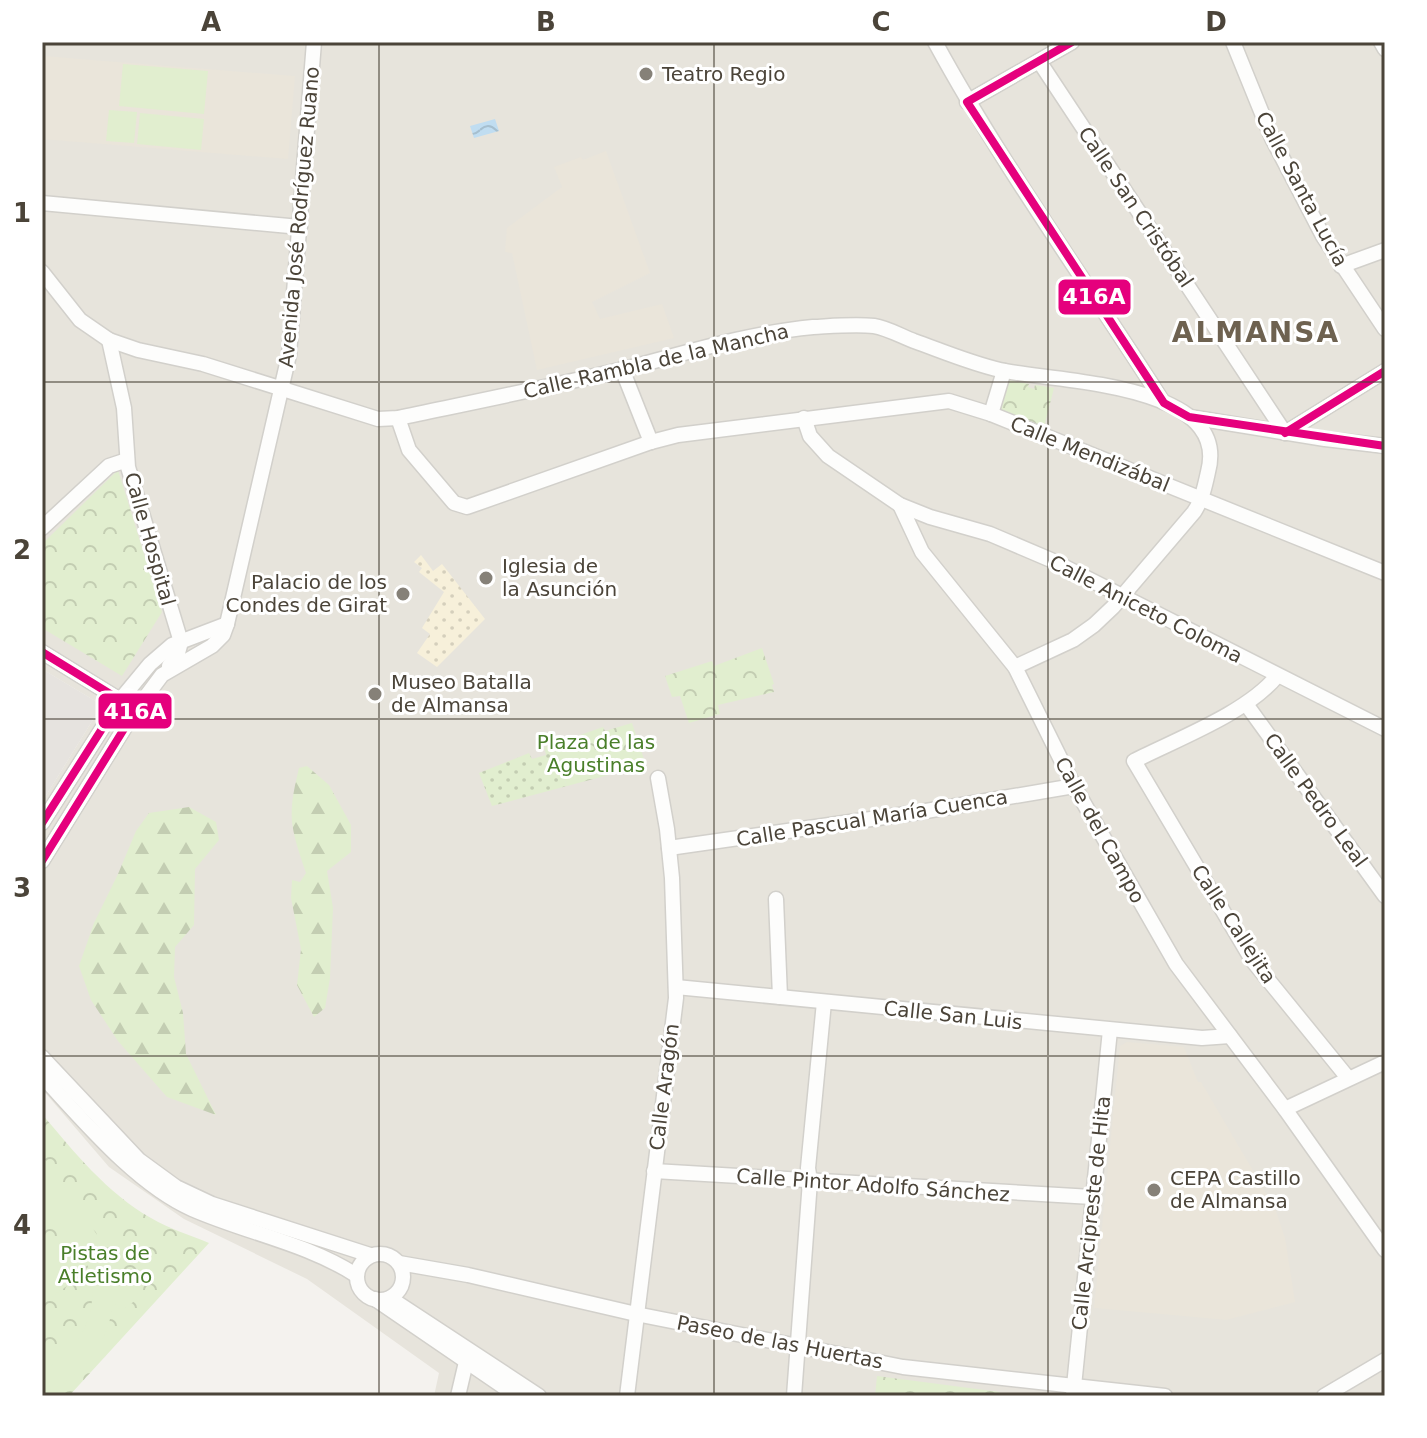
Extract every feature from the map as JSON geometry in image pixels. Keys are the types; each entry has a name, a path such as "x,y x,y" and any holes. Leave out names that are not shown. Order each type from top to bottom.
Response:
{"street":[{"name":"Avenida José Rodríguez Ruano","path":"227,624 289,355 314,42"},
{"path":"935,42 967,102 1164,403"},
{"path":"967,102 1072,42"},
{"name":"Calle Santa Lucía","path":"1233,42 1272,138 1341,266 1385,329"},
{"path":"1381,42 1385,49"},
{"name":"Calle San Cristóbal","path":"1039,61 1285,433"},
{"path":"42,203 300,227"},
{"path":"1341,266 1385,250"},
{"path":"42,272 48,293 109,340"},
{"name":"Calle Rambla de la Mancha","path":"109,340 283,388 361,415 386,419 622,369 776,331 876,327 1004,371 1087,380 1132,391 1189,417"},
{"name":"Calle Hospital","path":"109,340 124,408 127,460 181,642"},
{"path":"622,369 651,442"},
{"path":"991,414 1004,371"},
{"path":"1285,433 1385,371"},
{"name":"Calle Mendizábal","path":"398,418 409,450 454,503 467,507 651,442 692,433 943,400 991,414 1385,573"},
{"path":"1189,417 1385,446"},
{"path":"1015,667 1073,640 1094,625 1194,512 1201,499 1212,447 1205,432 1189,417"},
{"name":"Calle Aniceto Coloma","path":"804,418 810,436 828,456 900,505 1023,548 1385,729"},
{"path":"42,528 109,466 127,460"},
{"name":"Calle del Campo","path":"900,505 922,552 1015,667 1074,786 1176,964 1314,1148 1385,1250"},
{"path":"42,823 121,699 160,654 227,624"},
{"path":"162,675 212,646 223,635 227,624"},
{"path":"42,861 136,710 178,653 181,642"},
{"path":"42,652 121,699 134,697 136,710"},
{"path":"1246,704 1277,676"},
{"name":"Calle Callejita","path":"1246,704 1134,761 1252,960 1348,1078"},
{"name":"Calle Pedro Leal","path":"1246,704 1379,874 1385,896"},
{"name":"Calle Aragón","path":"627,1396 676,987 669,848 658,778"},
{"name":"Calle Pascual María Cuenca","path":"669,848 1074,786"},
{"path":"776,899 780,997"},
{"name":"Calle San Luis","path":"676,987 1110,1030 1202,1038 1230,1036"},
{"path":"794,1396 810,1181 808,1168 824,1002"},
{"name":"Calle Arcipreste de Hita","path":"1073,1392 1110,1030"},
{"path":"42,1057 139,1160 176,1187 212,1204 370,1255 387,1254 399,1263 403,1271 401,1286 390,1298"},
{"path":"1285,1109 1385,1062"},
{"path":"42,1076 137,1173 167,1195 222,1220 323,1255 356,1275"},
{"name":"Calle del Campo","path":"1314,1148 1385,1237"},
{"name":"Calle Pintor Adolfo Sánchez","path":"654,1171 1092,1197"},
{"path":"370,1255 359,1266 356,1275 361,1290 517,1396"},
{"name":"Paseo de las Huertas","path":"399,1263 903,1367 1073,1392 1165,1396"},
{"path":"375,1299 390,1298 539,1396"},
{"path":"1324,1396 1385,1360"},
{"path":"458,1396 466,1362"}],"shaded area":[{"path":"42,42 1385,42 1385,1396 434,1396 439,1373 307,1279 184,1219 109,1167 42,1089 42,802 102,705 42,669"},
{"path":"42,56 295,76 288,159 42,139"},
{"path":"606,151 650,273 592,302 600,319 662,304 674,338 537,370 512,253 505,252 507,228 562,187 554,167"},
{"path":"42,669 102,705 42,802"},
{"path":"1127,1042 1184,1047 1198,1082 1201,1082 1275,1208 1285,1238 1295,1302 1226,1320 1094,1308 1120,1046"}],"green space":[{"path":"123,64 208,71 204,114 119,106"},
{"path":"109,110 137,112 134,143 106,141"},
{"path":"140,113 204,119 201,150 137,144"},
{"path":"1008,380 1029,384 1028,387 1034,389 1035,385 1054,388 1044,427 998,408"},
{"path":"118,470 162,612 122,676 42,628 42,544"},
{"path":"762,648 774,692 718,705 720,714 689,723 680,696 672,697 665,676 712,661 714,666"},
{"name":"Plaza de las Agustinas","path":"632,723 646,765 567,786 552,745 603,727 605,731"},
{"path":"552,745 567,786 492,806 479,773 529,753 532,759 546,755 544,747"},
{"path":"307,766 329,785 351,825 351,852 327,871 333,908 330,978 325,1008 314,1017 297,985 301,949 291,898 292,880 300,882 306,873 294,832 292,810 299,768"},
{"path":"189,807 216,822 219,840 195,869 194,925 175,947 174,977 183,1013 186,1054 216,1115 167,1097 118,1041 91,1000 79,966 94,923 136,831 149,813"},
{"name":"Pistas de Atletismo","path":"42,1114 92,1171 120,1197 158,1222 209,1243 69,1396 42,1396"},
{"path":"42,1155 140,1297 121,1311 113,1301 106,1331 91,1358 69,1379 42,1393 42,1370 70,1350 80,1337 87,1322 92,1288 83,1255 42,1193"},
{"path":"42,1237 73,1282 42,1303"},
{"path":"877,1376 1000,1392 999,1396 875,1396"}],"sand":[{"path":"421,555 433,571 442,564 485,619 437,667 417,653 430,634 422,628 444,592 419,572 422,568 414,562"}],"water":[{"path":"495,119 499,131 474,138 470,126"}],"transit line":[{"name":"416A","path":"1072,42 967,102 1164,403 1189,417 1385,446"},
{"name":"416A","path":"1285,433 1385,371"},
{"name":"416A","path":"42,652 120,700"},
{"name":"416A","path":"42,823 121,699 128,695 134,697 137,708 42,861"}],"place":[{"name":"Teatro Regio","path":"646,74"},
{"name":"Iglesia de la Asunción","path":"486,578"},
{"name":"Palacio de los Condes de Girat","path":"403,594"},
{"name":"Museo Batalla de Almansa","path":"375,694"},
{"name":"CEPA Castillo de Almansa","path":"1154,1190"}],"district":[{"name":"ALMANSA","path":"1256,332"}]}
